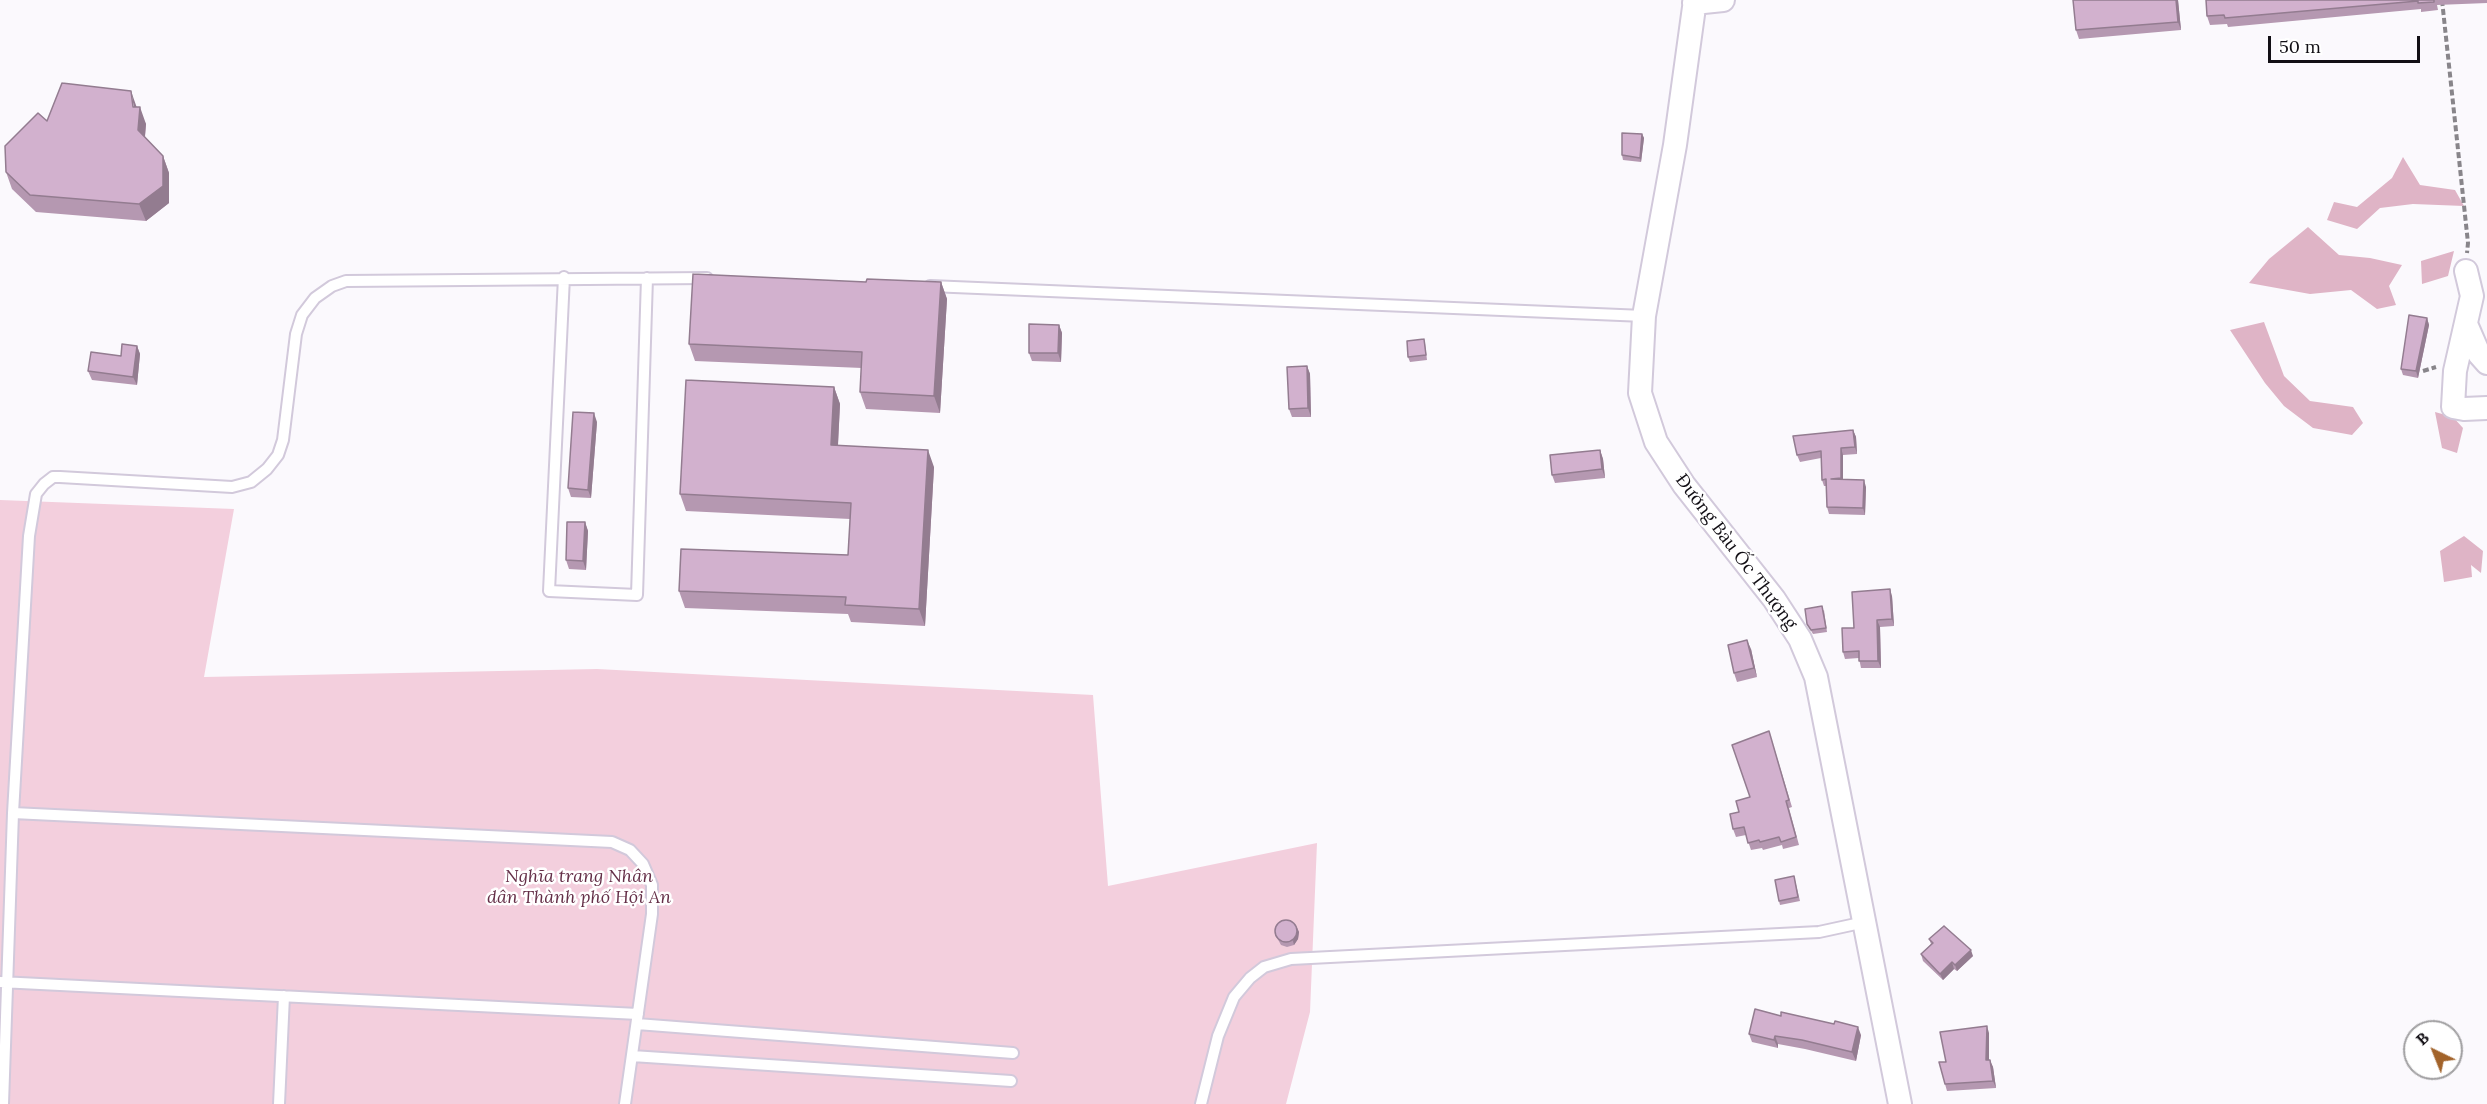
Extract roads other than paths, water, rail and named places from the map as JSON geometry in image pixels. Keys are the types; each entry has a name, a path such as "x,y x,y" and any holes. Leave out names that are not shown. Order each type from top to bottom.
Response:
{"street":[{"path":"1695,2 1724,0"},
{"name":"Đường Bàu Ốc Thượng","path":"1695,2 1675,145 1644,316 1641,393 1656,442 1684,485 1774,599 1800,639 1816,677 1900,1104"},
{"path":"2466,271 2472,296 2455,371 2453,407 2487,408"},
{"path":"2466,324 2479,354 2487,363"}],"lane":[{"path":"564,277 549,591 637,595 647,278"},
{"path":"3,1104 4,982 29,536 36,494 44,484 53,477 232,486 251,482 267,469 278,455 283,440 296,334 302,315 315,298 332,286 346,281 564,277 724,278"},
{"path":"914,286 1644,316"},
{"path":"13,813 612,842 630,850 643,864 652,885 652,914 625,1104"},
{"path":"1201,1104 1218,1036 1234,997 1250,978 1264,967 1291,959 1819,932 1865,922"},
{"path":"4,982 284,996 637,1019 1013,1053"},
{"path":"279,1104 284,996"},
{"path":"632,1056 1011,1081"}],"park label":[{"name":"Nghĩa trang Nhân dân Thành phố Hội An","path":"579,887"}]}
